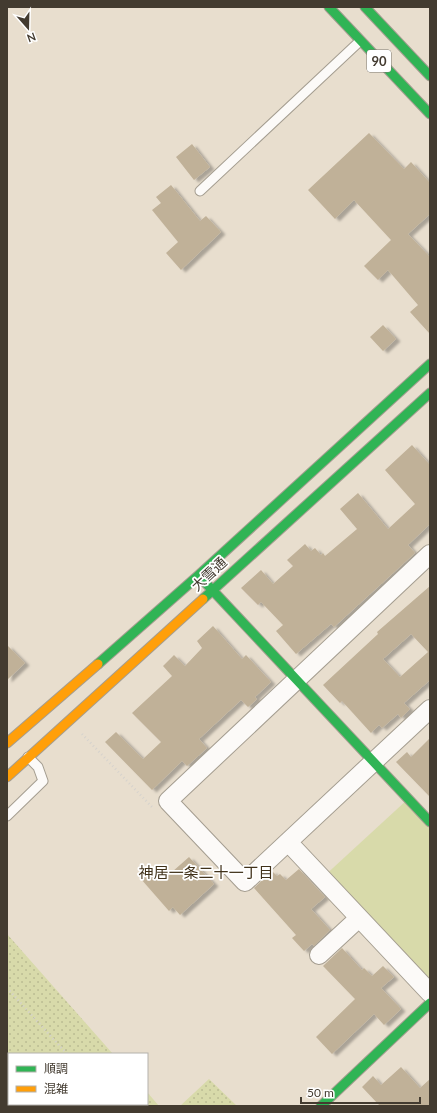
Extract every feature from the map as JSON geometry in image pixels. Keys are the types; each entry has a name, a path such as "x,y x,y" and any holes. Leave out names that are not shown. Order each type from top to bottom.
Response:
{"street":[{"name":"90","path":"328,7 430,114"},
{"name":"90","path":"364,7 430,76"},
{"name":"大雪通","path":"7,743 199,575 430,364"},
{"name":"大雪通","path":"7,777 430,393"},
{"path":"430,554 168,801 244,882 430,709"},
{"path":"199,575 212,591 430,822"},
{"path":"288,842 430,993"},
{"path":"319,956 359,918"},
{"path":"321,1106 430,1003"}],"lane":[{"path":"200,191 360,41"},
{"path":"7,816 43,781 38,767 28,757"}],"path":[{"path":"79,730 157,812 168,801"},
{"path":"7,988 66,1053"}],"green space":[{"path":"408,799 430,822 430,993 321,879"},
{"path":"7,934 112,1053 8,1053 8,1074"},
{"path":"209,1079 237,1106 180,1106"},
{"path":"148,1093 159,1106 39,1105 148,1105"}],"building":[{"path":"369,133 404,169 411,162 430,183 430,214 408,234 430,257 430,334 410,312 418,305 388,270 378,280 364,266 391,240 354,200 335,219 308,190"},
{"path":"192,144 210,167 194,180 176,157"},
{"path":"171,185 200,221 206,216 221,232 181,270 166,253 178,242 152,210 161,203 156,197"},
{"path":"383,325 396,339 383,351 370,337"},
{"path":"412,445 430,465 430,524 408,545 415,553 334,627 331,624 296,654 276,631 283,625 261,602 258,605 241,588 261,570 273,584 293,566 287,560 305,544 311,551 315,548 321,555 323,553 325,556 357,529 340,509 358,493 388,529 415,504 385,470"},
{"path":"430,586 430,680 404,703 410,709 401,718 398,714 382,728 379,725 371,733 342,701 340,703 323,685 378,634 377,632","holes":["411,634 428,652 400,677 383,659"]},
{"path":"213,626 242,659 246,655 271,682 255,697 257,699 248,707 241,700 199,739 207,748 187,766 182,761 152,790 105,742 116,732 143,759 161,742 132,713 172,676 163,666 174,655 185,666 202,648 197,641"},
{"path":"7,645 25,663 7,680"},
{"path":"430,738 430,797 396,762 407,752 411,757"},
{"path":"189,857 214,884 180,915 173,907 169,911 141,879 153,868 164,879"},
{"path":"299,869 325,897 311,909 330,930 314,946 312,944 304,951 292,938 296,935 254,888 272,871 277,876 280,874 286,880"},
{"path":"342,948 362,970 364,968 372,976 383,966 394,977 381,988 401,1009 384,1025 374,1014 332,1054 316,1037 355,999 323,966"},
{"path":"401,1067 420,1088 430,1079 430,1106 380,1106 362,1087 373,1076 381,1085"}],"traffic: fast":[{"path":"329,7 430,114"},
{"path":"365,7 430,76"},
{"path":"98,664 199,575 430,364"},
{"path":"203,599 430,393"},
{"path":"202,579 430,822"},
{"path":"321,1106 430,1003"}],"traffic: slow":[{"path":"7,777 203,599"},
{"path":"7,743 98,664"}],"district":[{"name":"神居一条二十一丁目","path":"206,873"}]}
